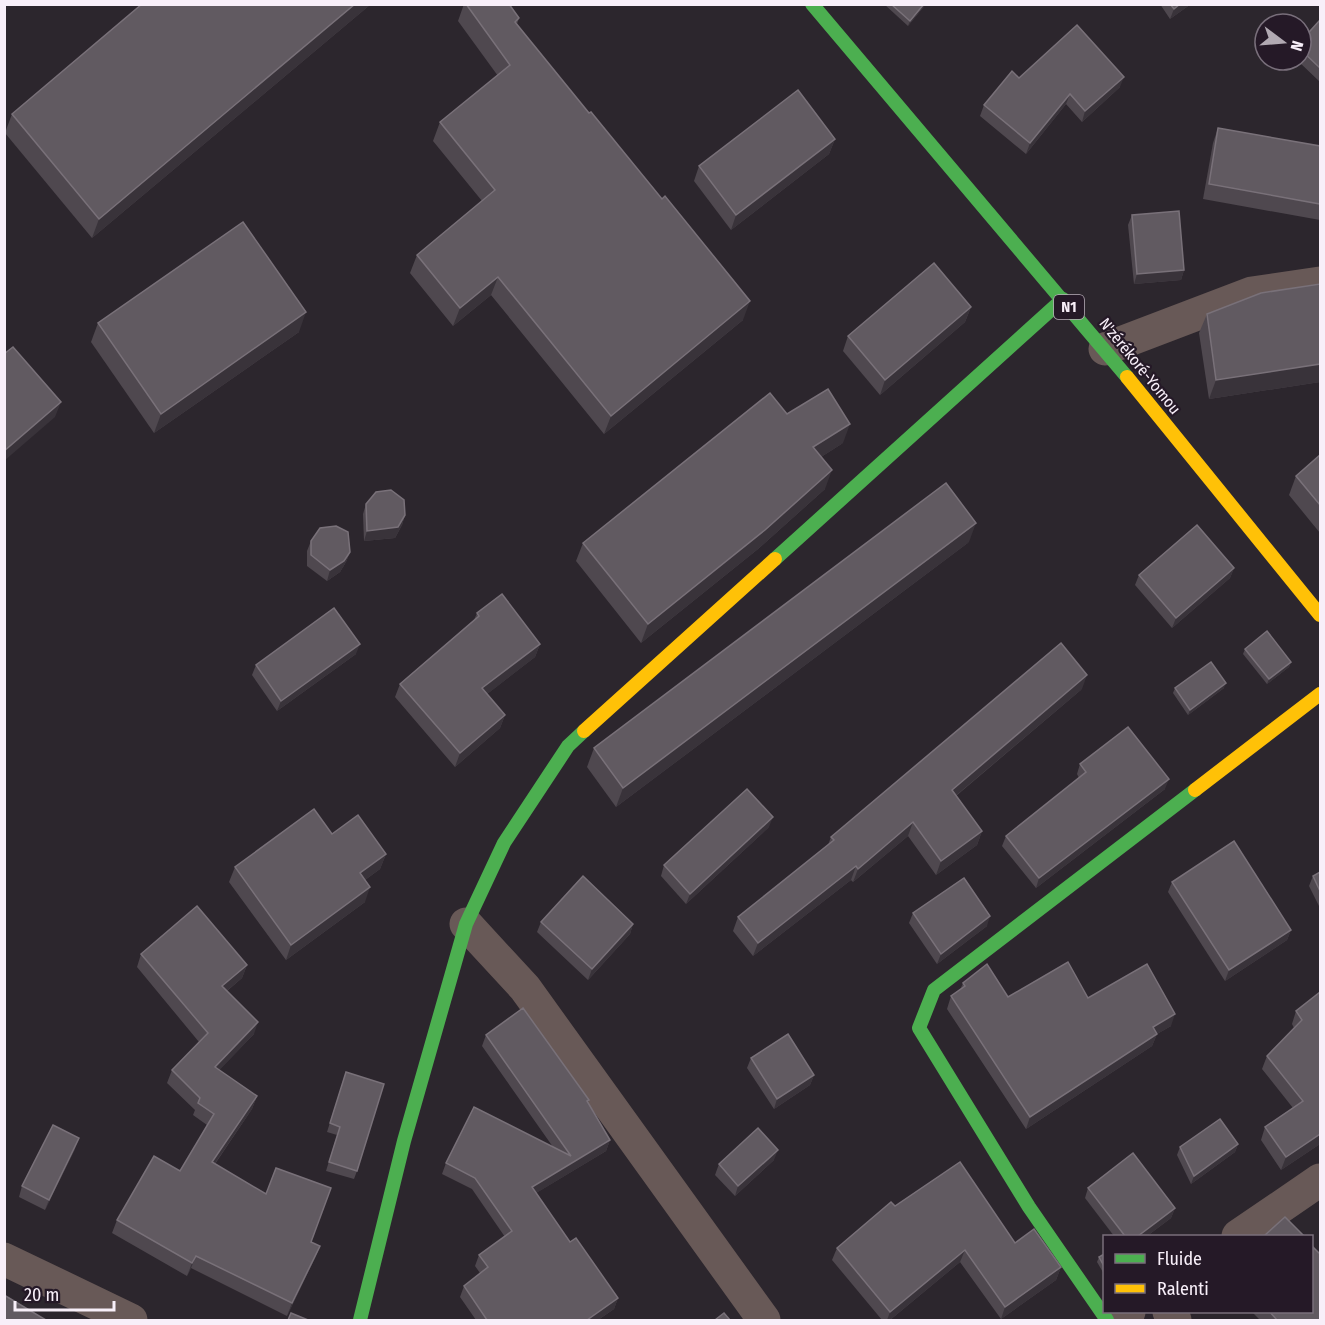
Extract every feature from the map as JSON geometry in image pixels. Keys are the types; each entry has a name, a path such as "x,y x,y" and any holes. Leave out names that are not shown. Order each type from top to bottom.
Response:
{"main road":[{"name":"N'zérékoré-Yomou","path":"812,4 1105,349 1320,615"},
{"path":"360,1320 404,1141 466,924 504,843 568,746 1062,299"},
{"path":"1107,1320 1029,1207 919,1028 934,990 1320,694"}],"street":[{"path":"1105,349 1252,293 1320,283"},
{"path":"466,924 525,988 764,1320"},
{"path":"1239,1235 1320,1180"},
{"path":"4,1259 130,1320"}],"building":[{"path":"142,4 355,4 99,219 12,114"},
{"path":"466,4 509,4 519,18 515,22 662,199 665,196 750,301 611,416 498,277 460,308 417,255 495,190 440,122 510,65"},
{"path":"891,4 924,4 910,21"},
{"path":"1170,4 1180,4 1174,9"},
{"path":"1320,20 1320,68 1313,61 1313,28"},
{"path":"1077,25 1124,77 1085,111 1070,94 1030,143 984,105 1012,71 1019,78"},
{"path":"798,90 835,139 736,215 699,166"},
{"path":"1218,128 1320,146 1320,204 1209,184"},
{"path":"1179,211 1184,270 1137,274 1132,215"},
{"path":"243,222 306,312 161,414 98,323"},
{"path":"934,263 971,307 885,380 848,336"},
{"path":"1320,284 1320,364 1216,380 1207,314 1261,293"},
{"path":"13,347 61,402 4,451 4,354"},
{"path":"828,389 850,424 813,447 832,470 765,530 648,624 583,543 770,393 787,414"},
{"path":"1320,455 1320,505 1296,476"},
{"path":"946,483 976,523 623,788 594,748"},
{"path":"391,490 404,500 405,515 398,527 367,531 366,504 376,492"},
{"path":"1197,525 1234,568 1176,618 1139,575"},
{"path":"336,526 348,532 350,552 344,561 330,570 311,555 311,541 320,528"},
{"path":"502,594 540,644 482,688 505,715 460,753 400,684 479,616 477,613"},
{"path":"334,608 360,644 281,701 256,665"},
{"path":"1267,631 1291,662 1269,679 1245,649"},
{"path":"1061,643 1087,675 952,790 982,831 941,861 913,822 858,869 856,866 758,943 738,917 834,840 831,837"},
{"path":"1211,662 1226,683 1190,710 1175,688"},
{"path":"1128,727 1169,779 1039,878 1006,836 1086,772 1080,764"},
{"path":"747,789 773,817 690,894 664,865"},
{"path":"314,809 332,834 358,815 386,854 360,873 370,887 291,945 235,867"},
{"path":"1234,841 1291,930 1229,970 1172,882"},
{"path":"1320,872 1320,891 1313,876"},
{"path":"583,876 633,924 592,969 541,922"},
{"path":"964,878 990,916 941,954 913,913"},
{"path":"197,906 247,965 222,986 258,1022 215,1067 257,1096 212,1162 266,1194 276,1168 331,1188 311,1242 320,1246 292,1303 196,1256 192,1263 117,1220 154,1156 180,1171 214,1114 198,1103 200,1098 172,1070 208,1033 141,954"},
{"path":"1068,962 1088,998 1147,964 1175,1014 1153,1027 1157,1034 1030,1117 951,996 965,986 963,983 987,964 1008,997"},
{"path":"1320,992 1320,1134 1286,1157 1265,1127 1303,1101 1267,1056 1302,1020 1296,1011"},
{"path":"523,1008 589,1100 587,1101 610,1140 532,1187 570,1242 576,1238 618,1298 587,1320 487,1320 464,1286 488,1267 479,1255 512,1231 475,1178 446,1163 474,1107 571,1156 486,1035"},
{"path":"788,1034 814,1075 777,1099 751,1058"},
{"path":"346,1072 384,1084 357,1171 329,1162 340,1127 330,1123"},
{"path":"1220,1119 1238,1144 1194,1176 1180,1147"},
{"path":"53,1125 79,1138 49,1200 22,1186"},
{"path":"758,1128 778,1150 738,1186 719,1164"},
{"path":"1133,1153 1175,1208 1139,1235 1124,1235 1088,1188"},
{"path":"960,1162 1015,1243 1034,1229 1061,1267 1005,1307 965,1250 890,1312 837,1248 891,1202 895,1206"},
{"path":"1285,1217 1303,1235 1265,1235"},
{"path":"1313,1247 1320,1254 1320,1320 1277,1320 1271,1313 1313,1313"},
{"path":"4,1295 46,1320 4,1320"},
{"path":"291,1313 308,1320 288,1320"},
{"path":"724,1313 730,1320 715,1320"}],"traffic: fast":[{"path":"812,4 1127,377"},
{"path":"775,559 1063,299"},
{"path":"360,1320 404,1141 466,924 504,843 568,746 584,731"},
{"path":"1107,1320 1029,1207 919,1028 934,990 1195,790"}],"traffic: slow":[{"path":"1127,377 1320,615"},
{"path":"584,731 775,559"},
{"path":"1195,790 1320,694"}]}
